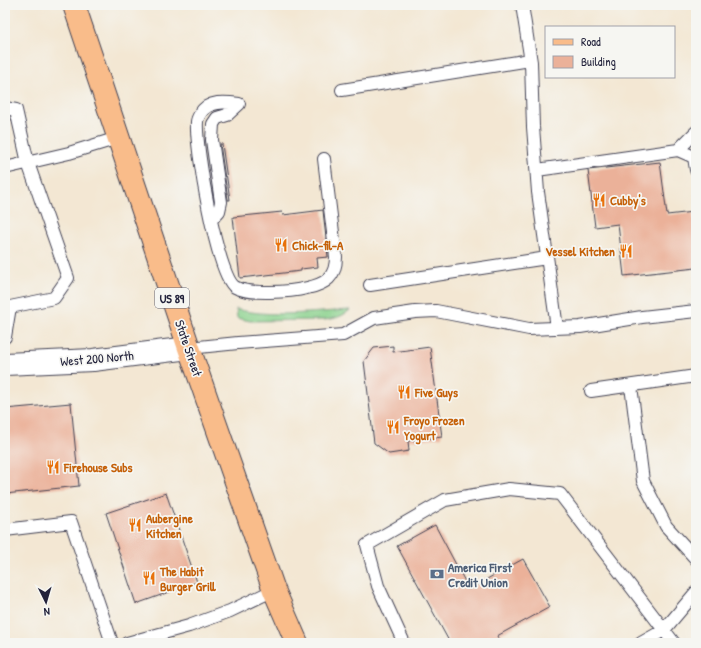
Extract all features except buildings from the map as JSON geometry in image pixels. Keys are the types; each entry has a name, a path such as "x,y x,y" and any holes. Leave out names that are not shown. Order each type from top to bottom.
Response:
{"main road":[{"name":"State Street","path":"74,5 189,348 274,590 297,643"}],"street":[{"name":"West 200 North","path":"5,364 93,360 189,348"}],"lane":[{"path":"522,5 530,60 538,192 557,328"},
{"path":"342,90 530,60"},
{"path":"211,220 218,211 221,202 212,140 213,124 217,118 227,115 239,104 225,102 210,104 201,112 197,121 197,133 211,220 214,237 227,277 234,286 246,291 276,292 302,290 320,285 331,276 336,268 336,257 324,159"},
{"path":"5,108 16,110 28,163 68,278 54,298 10,307 5,337"},
{"path":"678,150 696,132"},
{"path":"5,168 69,153 118,138"},
{"path":"537,170 678,150 694,157 696,170"},
{"path":"370,285 547,258"},
{"path":"189,348 343,335 374,318 415,312 436,311 529,329 580,327 696,310"},
{"path":"591,391 696,376"},
{"path":"631,386 643,481 666,526 696,559"},
{"path":"404,643 378,586 367,545 445,500 509,489 560,494 674,643"},
{"path":"5,530 71,522 112,643"},
{"path":"128,643 189,626 230,611 274,590"},
{"path":"641,643 664,630 696,592"}],"green space":[{"path":"236,309 249,312 277,314 350,310 338,317 324,320 250,321 237,318"}],"place":[{"name":"Cubby's","path":"599,200"},
{"name":"Chick-fil-A","path":"281,245"},
{"name":"Vessel Kitchen","path":"626,251"},
{"name":"Five Guys","path":"404,392"},
{"name":"Froyo Frozen Yogurt","path":"393,427"},
{"name":"Firehouse Subs","path":"53,467"},
{"name":"Aubergine Kitchen","path":"135,525"},
{"name":"America First Credit Union","path":"437,574"},
{"name":"The Habit Burger Grill","path":"149,578"}]}
